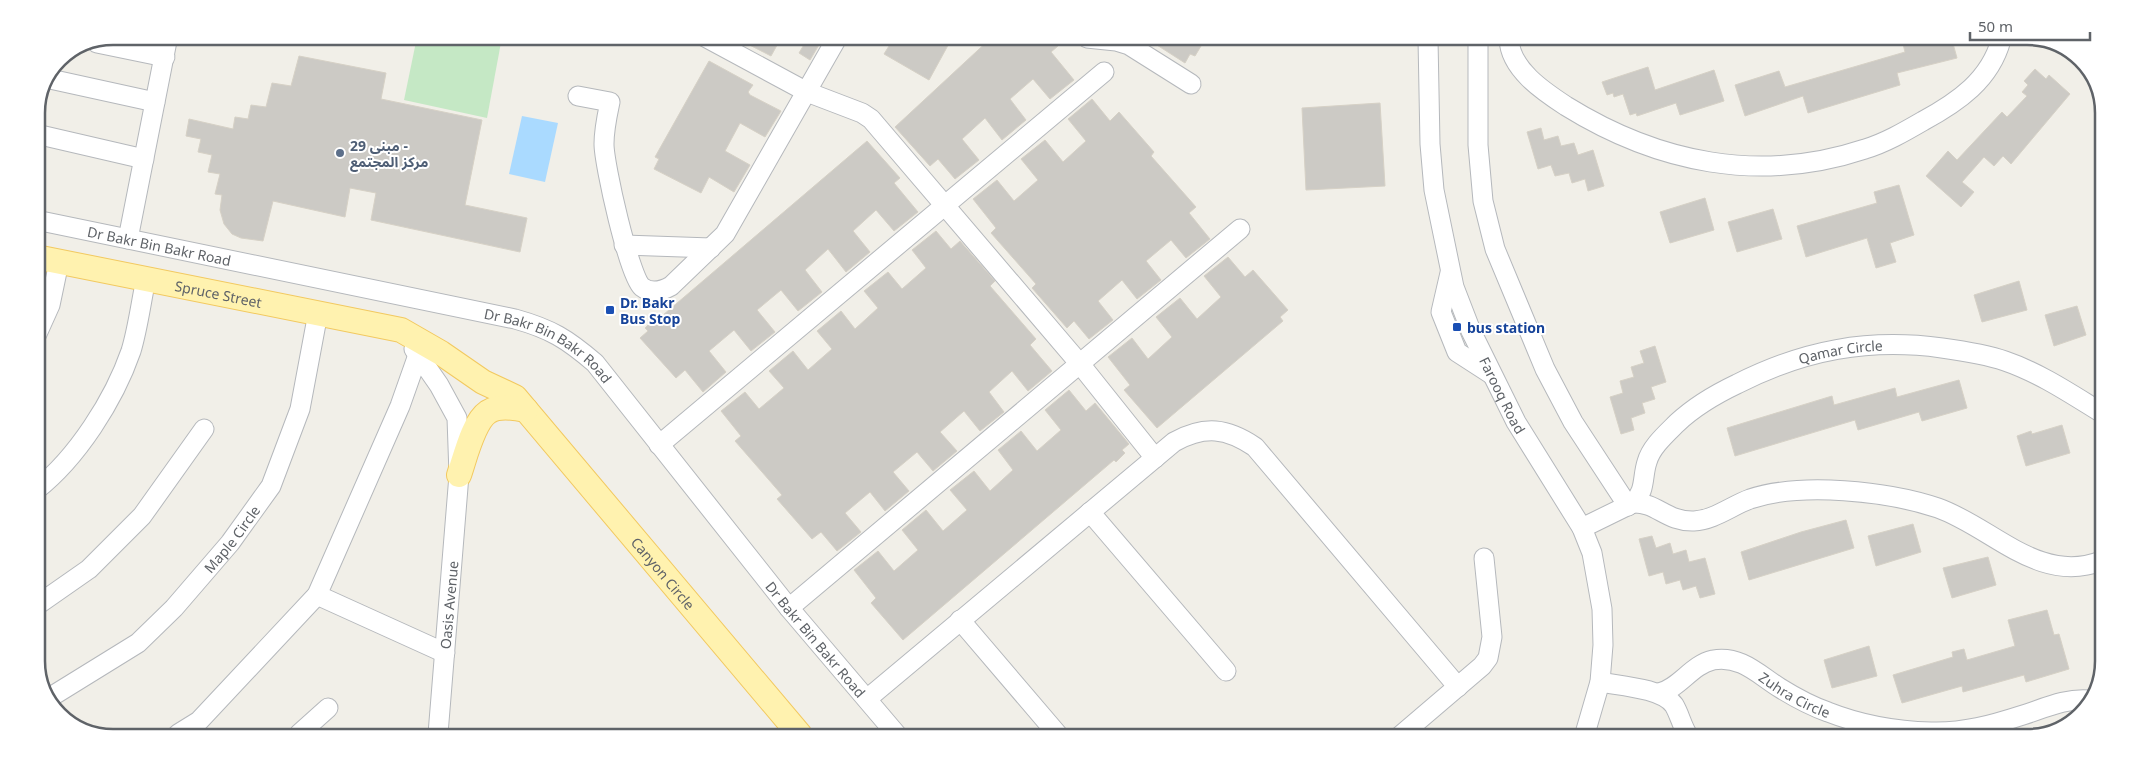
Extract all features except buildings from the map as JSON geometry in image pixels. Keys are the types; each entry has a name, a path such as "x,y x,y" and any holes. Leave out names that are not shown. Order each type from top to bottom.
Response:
{"main road":[{"name":"Spruce Street","path":"45,259 401,330 441,353 488,385"},
{"name":"Canyon Circle","path":"488,385 515,397 795,729"},
{"path":"475,428 488,385"},
{"name":"Oasis Avenue","path":"459,475 475,428 488,412 504,408 526,410"}],"street":[{"path":"108,45 164,57"},
{"path":"128,239 166,45"},
{"path":"718,45 806,92 862,113 871,119 1080,364 1155,458"},
{"path":"578,96 610,102 604,146 624,245 642,288 656,291 671,286 725,234 738,215 833,45"},
{"path":"1129,45 1191,84"},
{"name":"Farooq Road","path":"1428,45 1430,144 1434,190 1450,272 1471,331 1491,374 1516,422 1582,528 1592,553 1602,609 1600,682 1586,729"},
{"path":"1478,45 1478,145 1483,201 1495,249 1545,369 1573,422 1631,504"},
{"path":"1510,45 1511,53 1534,83 1587,119 1644,146 1685,157 1718,163 1760,166 1796,164 1831,159 1867,149 1893,138 1970,91 1983,78 1993,62 1999,45"},
{"path":"659,445 1104,72"},
{"path":"54,80 155,102"},
{"path":"45,136 144,159"},
{"name":"Dr Bakr Bin Bakr Road","path":"45,222 515,319 544,327 568,341 595,363 790,608 892,729"},
{"path":"790,608 1240,229"},
{"path":"624,245 711,248"},
{"path":"45,317 50,306 59,262"},
{"path":"45,483 52,478 92,427 114,388 131,350 146,279"},
{"name":"Maple Circle","path":"54,695 138,643 174,608 230,543 271,486 300,409 318,313"},
{"name":"Oasis Avenue","path":"401,330 439,385 457,418 459,475 438,729"},
{"name":"Qamar Circle","path":"1631,504 1642,491 1647,460 1660,440 1678,422 1714,397 1762,371 1788,361 1824,351 1887,344 1923,346 1983,354 2035,374 2095,409"},
{"path":"186,729 199,721 317,595 400,406 418,355"},
{"path":"45,600 90,570 142,516 204,429"},
{"path":"867,699 1174,442 1190,433 1205,430 1223,432 1240,438 1255,448 1458,687"},
{"path":"1582,528 1631,504 1648,504 1666,516 1693,521 1707,519 1758,497 1792,492 1854,490 1909,500 1938,508 1969,522 2027,557 2043,564 2077,568 2095,563"},
{"path":"1090,512 1226,671"},
{"path":"1408,729 1482,666 1491,648 1492,637 1484,558"},
{"path":"317,595 445,652"},
{"path":"960,620 1053,729"},
{"name":"Zuhra Circle","path":"1659,693 1668,691 1701,665 1713,660 1729,660 1743,663 1802,701 1852,721 1899,729"},
{"path":"1600,682 1659,693 1673,705 1683,729"},
{"name":"Zuhra Circle","path":"1977,729 2069,700 2082,700"},
{"path":"305,729 328,708"}],"green space":[{"path":"415,45 501,45 487,118 404,100"}],"water":[{"path":"522,116 558,123 545,182 509,174"}],"place":[{"name":"مبنى 29 - مركز المجتمع","path":"340,153"},
{"name":"Dr. Bakr Bus Stop","path":"610,310"},
{"name":"bus station","path":"1457,327"}]}
